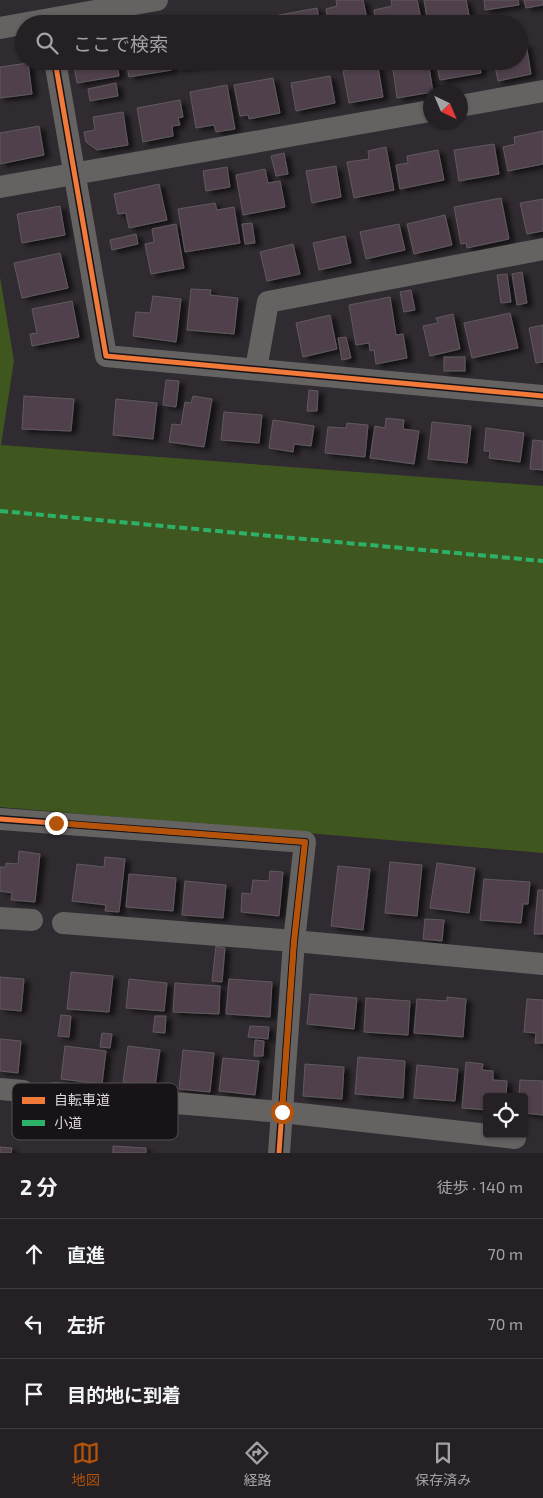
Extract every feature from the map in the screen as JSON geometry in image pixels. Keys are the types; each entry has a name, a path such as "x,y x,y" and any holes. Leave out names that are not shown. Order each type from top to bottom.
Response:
{"street":[{"path":"46,14 157,0"},
{"path":"0,28 15,23"},
{"path":"57,70 106,356 543,396"},
{"path":"468,105 543,91"},
{"path":"0,186 423,112"},
{"path":"256,369 268,302 543,249"},
{"path":"0,818 305,842 294,941 279,1153"},
{"path":"0,918 32,920"},
{"path":"63,923 294,941 543,964"},
{"path":"178,1103 282,1112 483,1134"}],"green space":[{"path":"0,277 14,361 1,445 543,486 543,853 0,807"}],"building":[{"path":"336,0 363,0 366,15 327,15 326,9 337,6"},
{"path":"391,0 417,0 420,15 375,15 374,10 392,6"},
{"path":"424,0 466,0 469,15 427,15"},
{"path":"484,0 518,0 519,5 485,10"},
{"path":"524,0 543,0 543,5 526,8"},
{"path":"317,8 318,15 279,15"},
{"path":"528,56 531,74 498,81 496,70 528,70"},
{"path":"15,65 15,70 29,70 32,94 0,98 0,67"},
{"path":"75,70 118,70 119,76 77,83"},
{"path":"128,70 172,70 129,77"},
{"path":"378,70 383,97 349,103 343,71"},
{"path":"393,70 429,70 432,85 423,85 423,94 397,98"},
{"path":"438,70 480,70 481,73 440,80"},
{"path":"330,76 335,103 296,111 291,83"},
{"path":"273,78 280,113 249,119 248,115 240,116 234,85"},
{"path":"116,83 118,96 90,101 88,89"},
{"path":"227,85 235,129 216,132 214,125 196,128 190,92"},
{"path":"180,100 183,117 178,118 180,125 172,126 173,136 143,142 137,108"},
{"path":"123,112 128,145 97,150 86,142 84,132 95,130 93,117"},
{"path":"39,126 44,155 0,164 0,133"},
{"path":"543,131 543,164 508,171 503,147 515,144 514,137"},
{"path":"494,144 499,174 459,181 454,150"},
{"path":"386,147 394,190 354,198 347,162 369,159 368,151"},
{"path":"438,150 444,180 400,189 396,165 408,163 407,156"},
{"path":"284,153 288,174 276,176 271,156"},
{"path":"336,166 341,197 312,203 306,171"},
{"path":"227,167 230,187 206,191 203,171"},
{"path":"265,169 268,183 280,181 285,207 243,215 236,175"},
{"path":"159,184 167,220 129,228 126,213 118,214 114,194"},
{"path":"501,198 509,239 467,248 466,243 461,244 454,207"},
{"path":"543,199 543,231 527,234 520,203"},
{"path":"215,203 217,210 234,207 240,243 185,252 178,209"},
{"path":"60,206 65,235 22,243 17,214"},
{"path":"445,215 452,245 414,254 407,224"},
{"path":"252,223 255,243 245,244 242,224"},
{"path":"176,224 184,268 151,274 145,244 154,242 152,229"},
{"path":"399,224 405,250 366,259 360,232"},
{"path":"136,234 138,244 112,250 110,240"},
{"path":"345,236 351,263 319,270 313,243"},
{"path":"293,244 300,274 267,281 260,252"},
{"path":"60,253 68,288 22,298 14,263"},
{"path":"522,272 527,303 517,305 512,274"},
{"path":"507,274 511,302 501,303 497,275"},
{"path":"191,289 211,290 210,295 238,298 234,334 187,330"},
{"path":"411,290 415,310 404,312 400,292"},
{"path":"153,296 181,299 176,342 133,336 136,312 150,313"},
{"path":"390,297 396,335 403,334 407,358 376,364 374,350 370,351 369,343 356,345 349,305"},
{"path":"72,301 79,337 32,346 30,334 37,333 32,309"},
{"path":"510,313 518,348 472,358 464,323"},
{"path":"453,314 460,349 430,356 423,326 438,323 436,318"},
{"path":"330,315 337,349 303,357 296,323"},
{"path":"543,325 543,362 536,363 529,328"},
{"path":"346,337 351,358 342,360 338,338"},
{"path":"444,357 465,357 465,371 444,371"},
{"path":"166,380 179,381 176,407 163,405"},
{"path":"309,390 318,391 317,411 307,411"},
{"path":"24,396 74,399 71,431 22,429"},
{"path":"193,396 212,399 204,447 169,442 172,424 181,425 185,402 191,403"},
{"path":"116,399 157,403 153,439 113,435"},
{"path":"224,412 262,415 259,443 221,440"},
{"path":"386,418 404,420 403,429 419,431 414,464 370,458 375,426 385,428"},
{"path":"273,420 314,426 311,446 294,444 293,452 269,448"},
{"path":"432,422 471,426 467,463 428,459"},
{"path":"347,423 368,425 365,457 325,453 328,427 346,428"},
{"path":"486,428 524,433 520,462 489,458 490,451 484,451"},
{"path":"533,440 543,441 543,470 530,469"},
{"path":"19,851 40,854 35,902 11,900 12,893 0,891 0,867 6,867 6,863 18,864"},
{"path":"105,857 125,859 119,912 105,911 106,905 72,901 77,864 104,867"},
{"path":"390,862 422,865 417,916 385,913"},
{"path":"437,863 475,868 469,913 430,908"},
{"path":"338,866 370,869 363,930 331,926"},
{"path":"270,871 283,872 279,916 241,912 242,893 251,894 253,880 269,881"},
{"path":"129,874 176,878 173,911 126,907"},
{"path":"484,879 530,882 528,904 523,904 521,923 480,920"},
{"path":"185,881 226,885 223,918 182,915"},
{"path":"538,890 543,890 543,934 534,934"},
{"path":"425,919 444,920 442,941 423,939"},
{"path":"216,946 225,948 222,982 212,981"},
{"path":"71,972 113,976 109,1012 67,1009"},
{"path":"0,977 24,979 21,1011 0,1009"},
{"path":"129,979 167,983 164,1011 126,1008"},
{"path":"229,979 272,982 270,1017 226,1014"},
{"path":"175,983 220,986 219,1014 173,1012"},
{"path":"310,994 357,998 354,1029 307,1024"},
{"path":"447,997 466,999 463,1037 414,1033 417,999 447,1001"},
{"path":"366,998 410,1001 408,1035 364,1032"},
{"path":"527,999 543,1000 543,1043 535,1043 536,1033 524,1032"},
{"path":"61,1015 71,1016 69,1037 58,1036"},
{"path":"155,1016 166,1016 165,1033 153,1032"},
{"path":"250,1026 269,1027 268,1039 248,1037"},
{"path":"102,1033 112,1034 110,1048 100,1047"},
{"path":"0,1039 21,1041 18,1073 0,1071"},
{"path":"255,1040 264,1041 263,1056 254,1056"},
{"path":"65,1046 106,1051 102,1083 61,1079"},
{"path":"128,1046 160,1050 155,1083 123,1082"},
{"path":"183,1050 214,1053 210,1092 179,1089"},
{"path":"358,1057 405,1061 403,1098 355,1094"},
{"path":"223,1058 259,1061 255,1095 219,1091"},
{"path":"466,1062 483,1064 482,1070 493,1071 493,1080 507,1081 506,1093 483,1093 483,1110 462,1108"},
{"path":"305,1064 344,1067 342,1099 303,1096"},
{"path":"417,1065 458,1069 455,1101 414,1098"},
{"path":"520,1080 543,1081 543,1115 528,1113 528,1093 519,1093"},
{"path":"113,1146 146,1148 146,1153 113,1153"},
{"path":"0,1147 12,1148 11,1153 0,1153"}],"marked path":[{"path":"0,511 543,561"}],"cycle path":[{"path":"57,70 106,356 543,396"},
{"path":"0,819 305,842 294,941 279,1153"}],"route":[{"path":"56,823 305,842 294,941 282,1112"}]}
